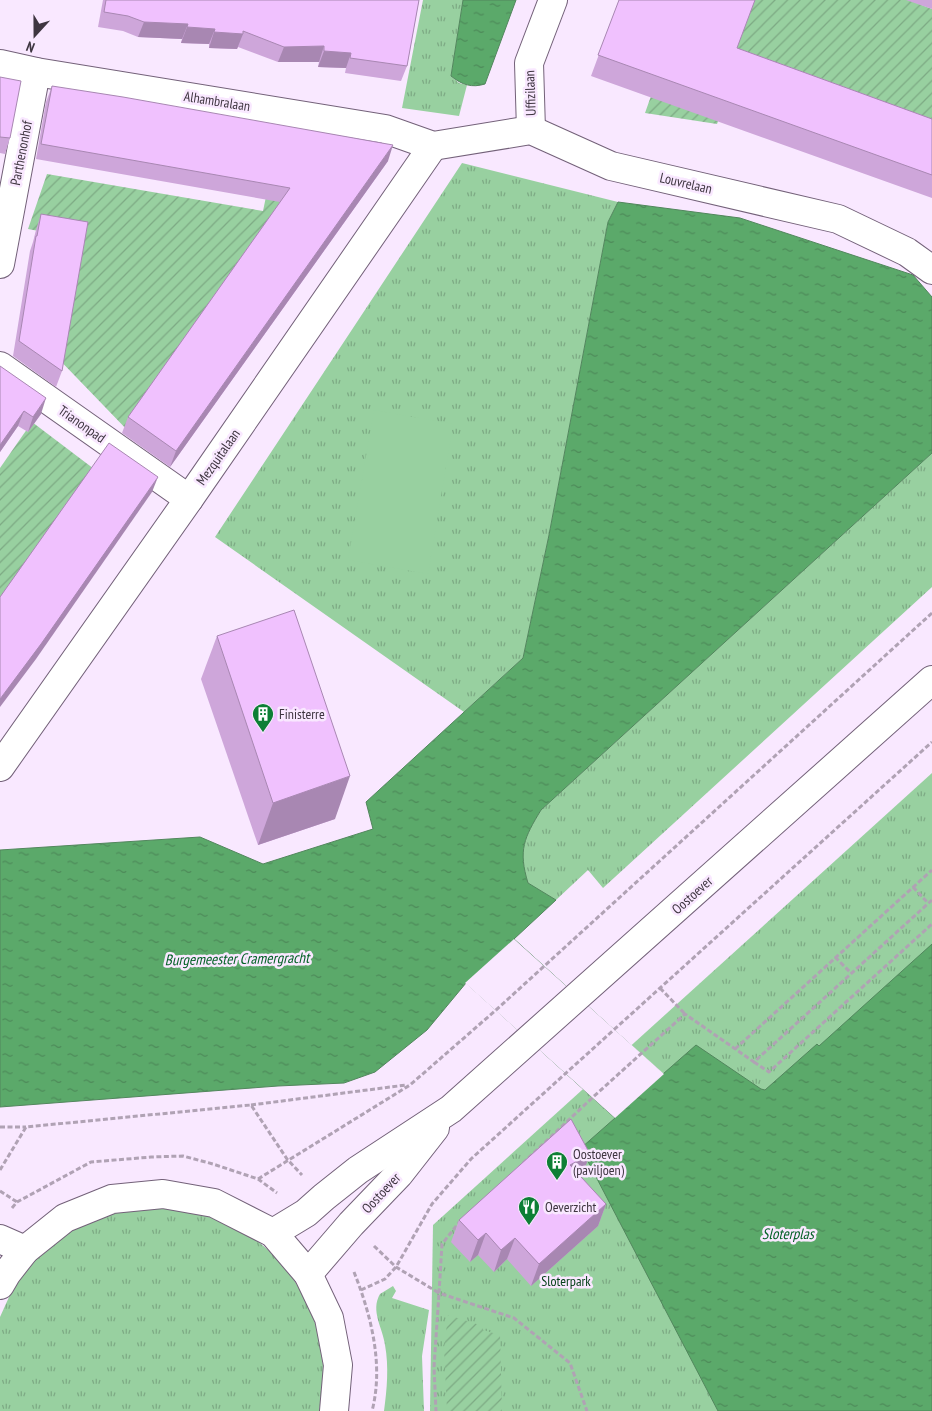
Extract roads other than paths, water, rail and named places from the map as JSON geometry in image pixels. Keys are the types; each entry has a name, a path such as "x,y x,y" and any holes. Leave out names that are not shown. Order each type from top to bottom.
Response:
{"street":[{"name":"Uffizilaan","path":"531,130 530,62 553,0"},
{"name":"Alhambralaan","path":"0,64 36,72 385,129 433,146"},
{"name":"Parthenonhof","path":"0,264 36,72"},
{"path":"433,146 531,130"},
{"name":"Louvrelaan","path":"531,130 612,166 838,219 908,252 932,270"},
{"name":"Mezquitalaan","path":"0,767 189,499 433,146"},
{"name":"Trianonpad","path":"0,366 189,499"},
{"name":"Oostoever","path":"273,1233 306,1213 358,1170 451,1108 932,680"},
{"name":"Oostoever","path":"308,1274 351,1224 399,1174 451,1108"},
{"path":"0,1284 25,1250 65,1218 112,1199 163,1194 214,1202 273,1233 308,1274 329,1318 338,1365 334,1411"},
{"path":"0,1239 25,1250"}],"water":[{"path":"463,0 516,0 485,84 476,86 459,82 451,76"},
{"path":"618,202 740,218 913,275 932,297 932,453 541,810 530,829 524,845 523,862 528,883 556,900 514,939 663,1074 696,1045 765,1090 817,1044 819,1046 932,944 932,1411 718,1411 581,1148 615,1118 466,983 427,1030 375,1072 344,1083 278,1086 0,1107 0,850 200,837 263,864 373,829 366,802 523,658 549,535 608,222"}],"place":[{"name":"Finisterre","path":"263,733"},
{"name":"Oostoever (paviljoen)","path":"557,1181"},
{"name":"Oeverzicht","path":"529,1226"}],"water label":[{"name":"Burgemeester Cramergracht","path":"237,959"},
{"name":"Sloterplas","path":"788,1234"}],"park label":[{"name":"Sloterpark","path":"566,1281"}]}
